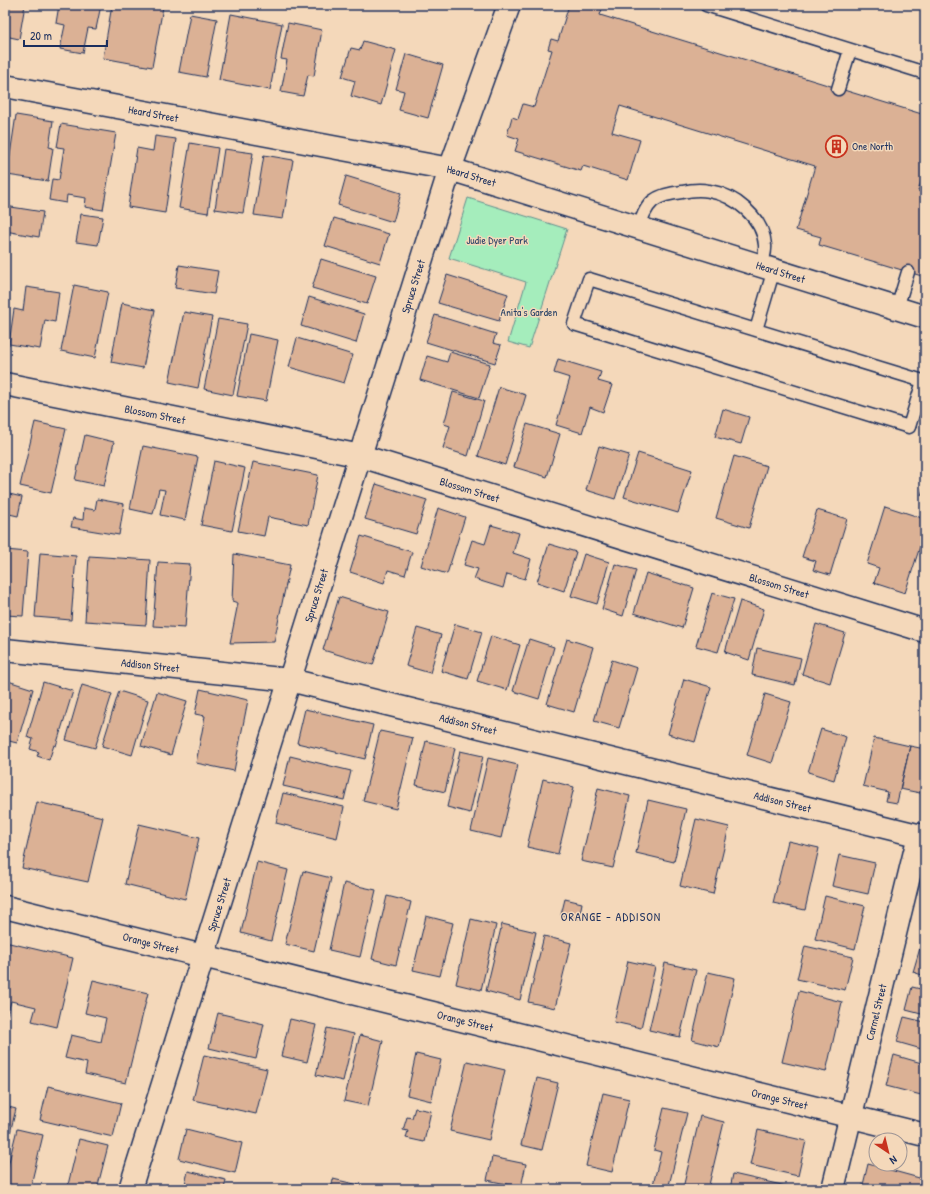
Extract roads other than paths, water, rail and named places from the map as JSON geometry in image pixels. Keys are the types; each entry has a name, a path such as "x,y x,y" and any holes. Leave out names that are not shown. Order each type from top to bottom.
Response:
{"street":[{"name":"Spruce Street","path":"130,1189 450,169 509,5"},
{"name":"Heard Street","path":"5,86 450,169 925,317"},
{"name":"Blossom Street","path":"5,384 360,456 925,631"},
{"name":"Addison Street","path":"5,650 290,680 922,836"},
{"name":"Carmel Street","path":"833,1189 922,836"},
{"name":"Orange Street","path":"5,907 925,1135"}],"lane":[{"path":"706,5 925,73"},
{"path":"838,89 850,50"},
{"path":"639,228 644,213 648,206 654,201 671,194 691,190 709,191 727,196 744,208 757,222 764,238 768,268 756,330"},
{"path":"897,308 908,272"},
{"path":"588,279 756,330 923,381 909,427 574,324 588,279"}],"place":[{"name":"One North","path":"837,146"}],"district":[{"name":"ORANGE - ADDISON","path":"611,916"}],"park label":[{"name":"Judie Dyer Park","path":"497,240"},
{"name":"Anita's Garden","path":"529,312"}]}
